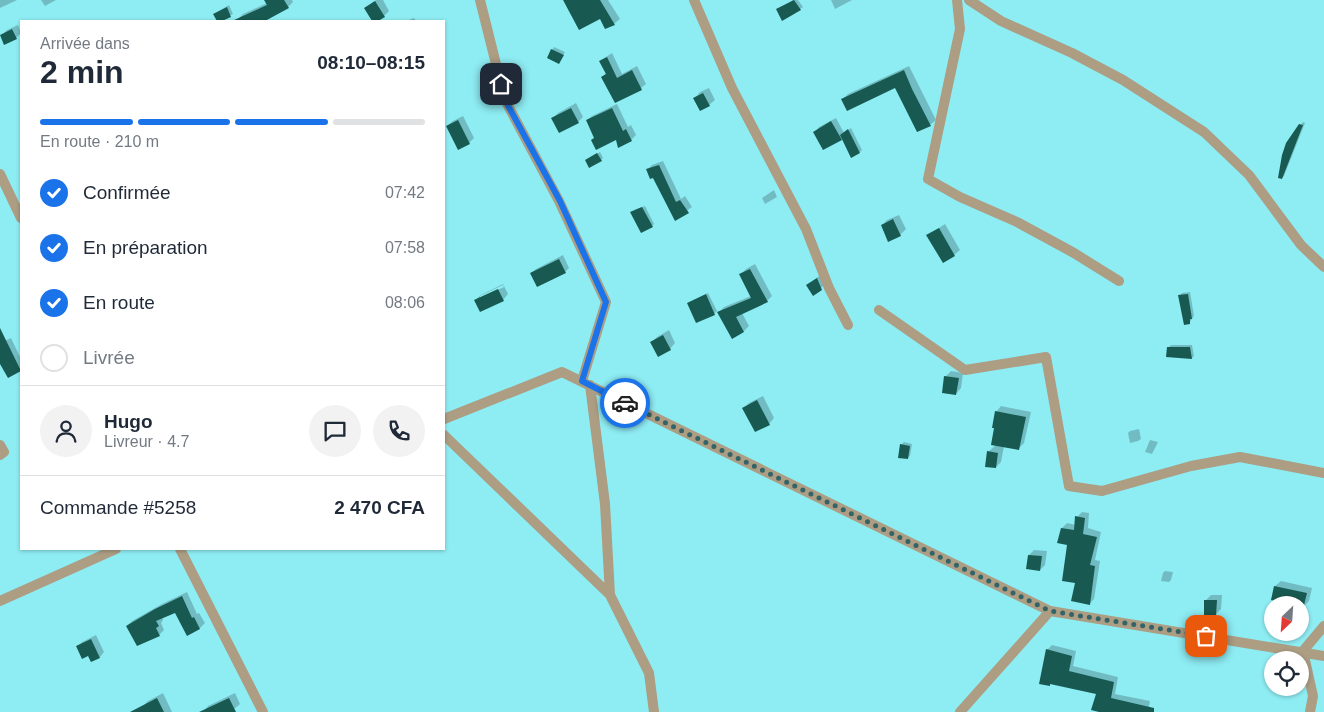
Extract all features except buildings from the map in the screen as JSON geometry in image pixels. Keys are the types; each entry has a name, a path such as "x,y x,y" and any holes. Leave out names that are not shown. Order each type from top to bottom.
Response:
{"street":[{"path":"480,0 505,100 560,201 606,302 586,383 605,504 610,596"},
{"path":"694,0 732,88 806,229 829,288 848,325"},
{"path":"957,0 960,29 928,179 960,197 1017,222 1074,253 1119,281"},
{"path":"969,0 1001,21 1123,80 1204,132 1249,175 1301,245 1324,267"},
{"path":"0,174 20,216"},
{"path":"880,310 965,370 1046,357 1069,486 1102,491 1191,466 1240,457 1324,473"},
{"path":"445,419 562,372 1050,611 1303,651 1324,626"},
{"path":"445,436 610,596 649,673 654,712"},
{"path":"0,445 4,452 0,455"},
{"path":"0,601 114,550"},
{"path":"181,550 262,712"},
{"path":"960,712 1050,611"},
{"path":"1309,652 1324,656"},
{"path":"1309,678 1313,696 1310,712"}],"way so far":[{"path":"625,403 1050,611 1206,636"}],"route":[{"path":"501,84 505,100 560,201 606,302 582,381 625,403"}]}
